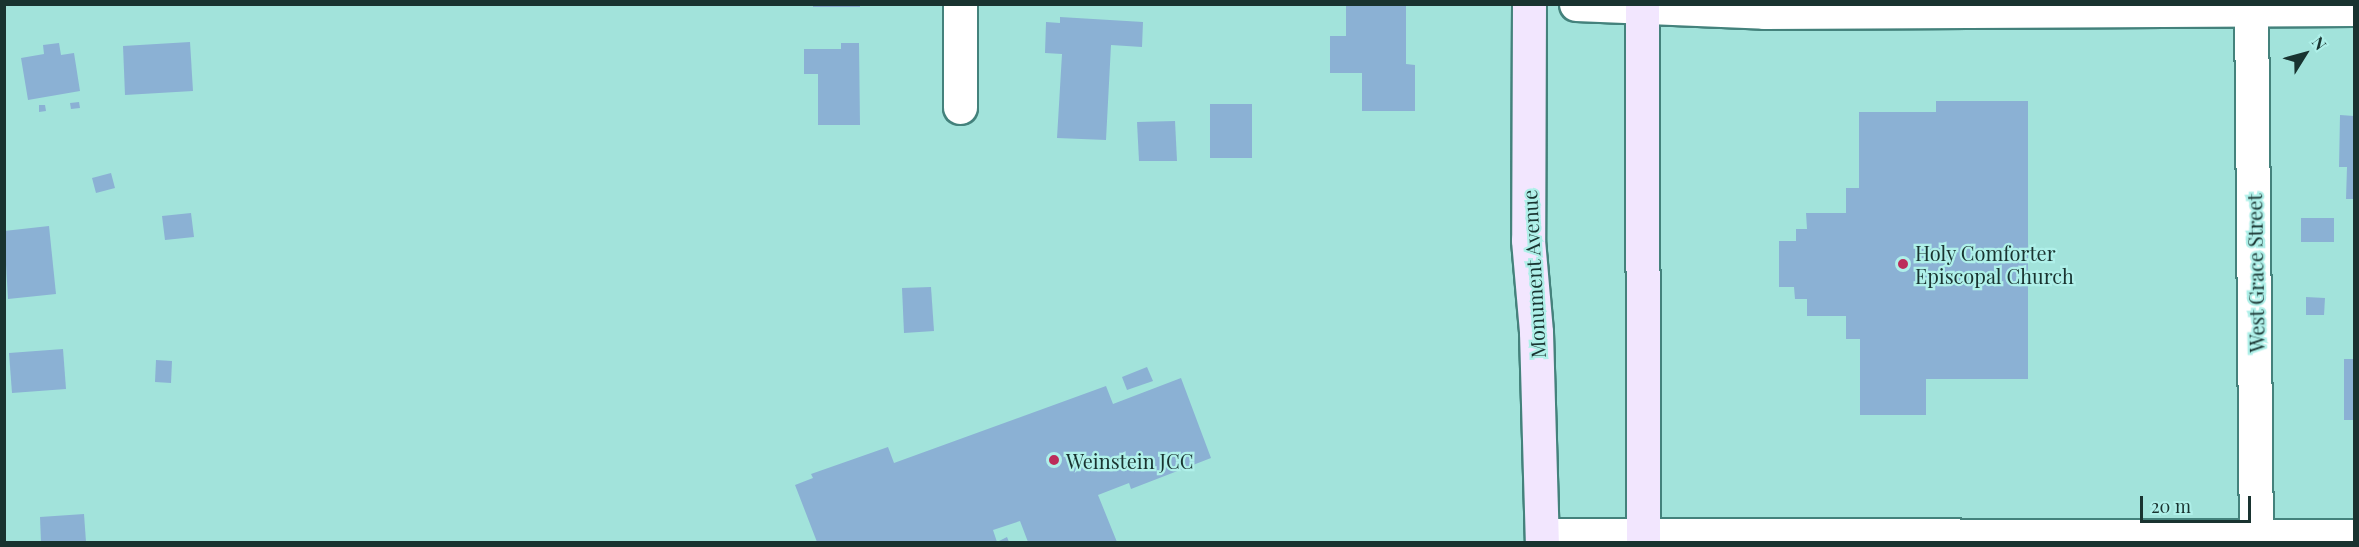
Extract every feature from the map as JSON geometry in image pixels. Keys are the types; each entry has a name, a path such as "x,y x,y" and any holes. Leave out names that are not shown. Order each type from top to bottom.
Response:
{"street":[{"path":"960,4 960,107"},
{"name":"Monument Avenue","path":"1530,4 1528,240 1542,539"},
{"path":"1576,4 1642,7 2355,9"},
{"path":"1642,7 1643,539"},
{"name":"West Grace Street","path":"2251,7 2256,538"},
{"path":"1542,539 2355,536"}],"building":[{"path":"813,4 860,4 860,7 813,7"},
{"path":"1346,4 1406,4 1406,64 1415,65 1415,111 1362,111 1362,73 1330,73 1330,36 1346,36"},
{"path":"1060,17 1143,22 1142,47 1111,45 1106,140 1057,138 1062,54 1045,53 1046,22 1060,23"},
{"path":"190,42 193,91 125,95 123,46"},
{"path":"59,43 61,55 74,53 80,91 28,100 21,58 44,54 43,45"},
{"path":"841,43 859,43 860,125 818,125 818,74 804,74 804,49 841,49"},
{"name":"Holy Comforter Episcopal Church","path":"1936,101 2028,101 2028,379 1926,379 1926,415 1860,415 1860,339 1846,339 1846,316 1807,316 1807,299 1795,299 1794,287 1779,287 1779,241 1796,241 1796,229 1807,229 1806,213 1846,213 1846,188 1859,188 1859,112 1936,112"},
{"path":"79,102 80,108 71,109 70,103"},
{"path":"1210,104 1252,104 1252,158 1210,158"},
{"path":"39,105 45,105 46,111 39,112"},
{"path":"2340,115 2354,116 2354,199 2346,199 2347,167 2339,167"},
{"path":"1175,121 1177,161 1139,161 1137,122"},
{"path":"111,173 115,188 96,193 92,178"},
{"path":"191,213 194,237 165,240 162,216"},
{"path":"2301,218 2334,218 2334,242 2301,242"},
{"path":"49,226 56,294 8,299 4,231"},
{"path":"931,287 934,331 904,333 902,288"},
{"path":"2306,297 2325,298 2324,315 2306,315"},
{"path":"63,349 66,389 12,393 9,353"},
{"path":"2344,359 2354,359 2354,420 2344,420"},
{"path":"156,360 172,361 171,383 155,382"},
{"path":"1147,367 1153,381 1127,390 1122,377"},
{"name":"Weinstein JCC","path":"1181,378 1211,458 1131,489 1129,483 1098,495 1117,542 1028,542 1020,521 993,530 997,542 817,542 795,485 813,478 811,474 888,447 894,463 1106,386 1113,404"},
{"path":"84,514 86,542 41,542 40,517"},
{"path":"1007,537 1009,542 997,542"}],"place":[{"name":"Holy Comforter Episcopal Church","path":"1903,264"},
{"name":"Weinstein JCC","path":"1054,460"}]}
